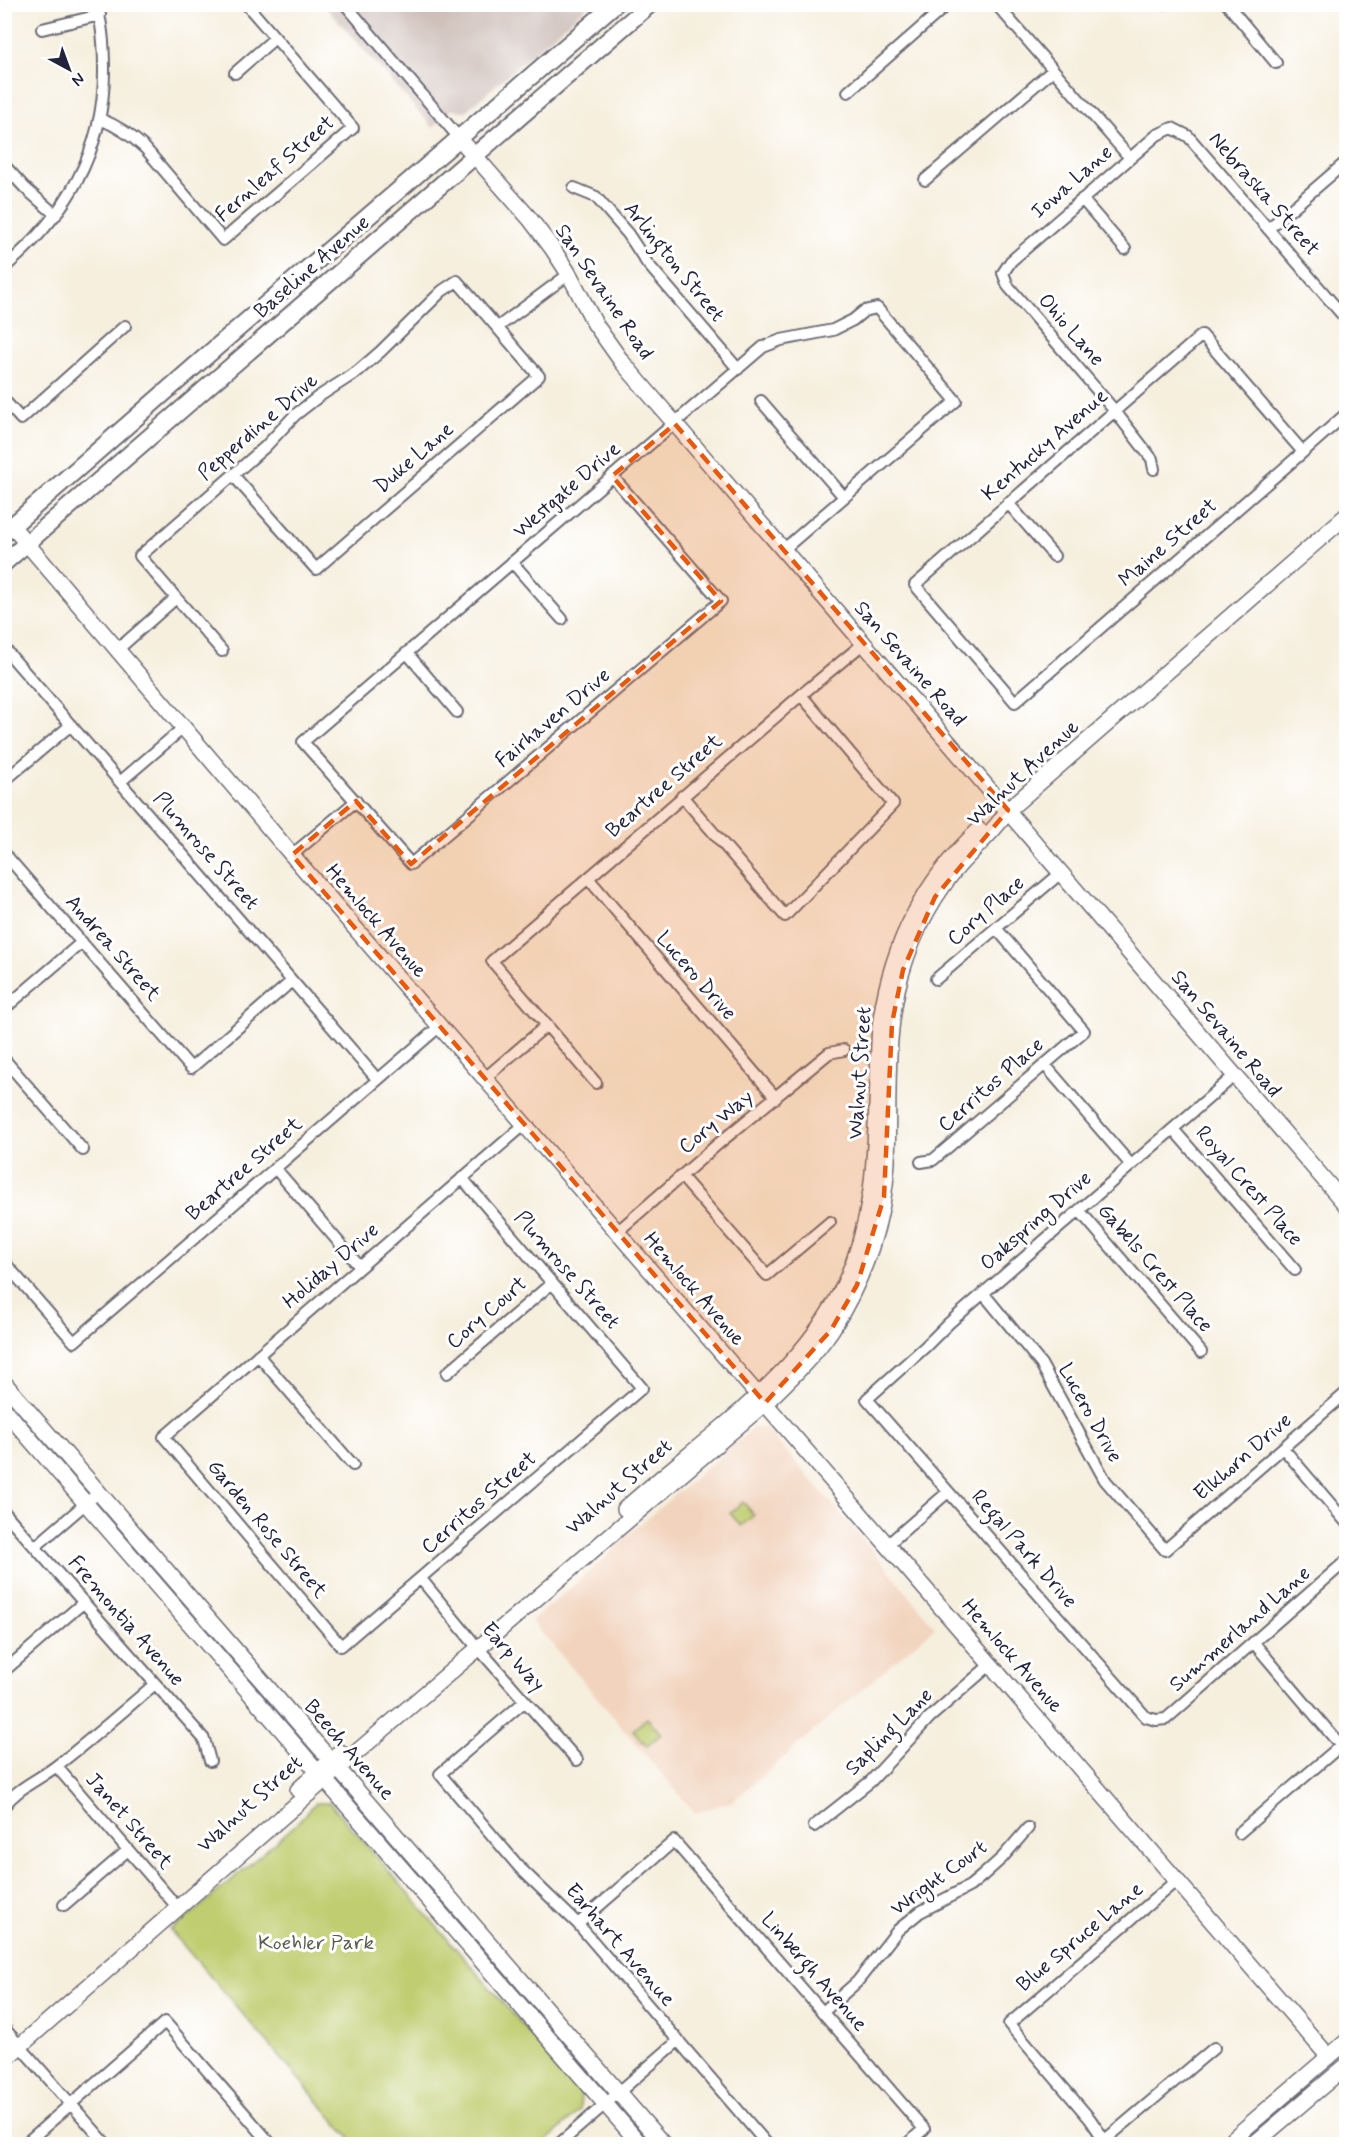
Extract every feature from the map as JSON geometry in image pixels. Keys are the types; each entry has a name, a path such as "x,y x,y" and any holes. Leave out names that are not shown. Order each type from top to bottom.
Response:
{"main road":[{"name":"Baseline Avenue","path":"7,526 615,4"},
{"name":"Baseline Avenue","path":"4,563 650,4"}],"street":[{"path":"235,73 275,38 246,4"},
{"path":"345,4 460,139"},
{"path":"848,92 948,4"},
{"path":"996,4 1130,158"},
{"path":"1227,4 1276,63"},
{"path":"4,268 28,248 56,215 86,165 100,119 104,48 98,10 42,28"},
{"name":"Fernleaf Street","path":"100,119 122,129 145,148 223,240 353,128 275,38"},
{"path":"925,180 1053,70"},
{"name":"Iowa Lane","path":"1003,273 1011,261 1130,158 1157,135 1172,128"},
{"name":"Nebraska Street","path":"1172,128 1188,136 1347,319"},
{"name":"San Sevaine Road","path":"460,139 530,219 569,274 595,324 622,362 1347,1205"},
{"path":"1269,229 1347,162"},
{"path":"4,165 25,188 56,215"},
{"name":"Arlington Street","path":"574,188 596,197 628,234 646,263 738,369"},
{"path":"1083,199 1125,249"},
{"name":"Ohio Lane","path":"1003,273 1008,286 1114,410 1152,459 1154,469"},
{"path":"498,327 569,274"},
{"name":"Pepperdine Drive","path":"176,598 140,556 264,447 295,415 358,371 434,299 457,281 498,327"},
{"name":"Westgate Drive","path":"356,801 303,742 763,347 781,340 833,330 853,320 864,311 877,308 956,401 843,497"},
{"path":"4,400 21,419 125,326"},
{"name":"Duke Lane","path":"233,475 316,569 539,376 498,327"},
{"name":"Kentucky Avenue","path":"915,585 1202,335 1304,452"},
{"path":"761,401 843,497 784,549"},
{"name":"Maine Street","path":"915,585 1015,702 1346,416"},
{"name":"Fairhaven Drive","path":"356,801 411,864 720,601 612,476"},
{"path":"1008,503 1054,556"},
{"name":"Walnut Avenue","path":"762,1399 797,1372 831,1330 857,1285 878,1225 887,1165 892,1023 897,989 920,926 935,897 978,843 1001,822 1008,810 1347,516"},
{"name":"Hemlock Avenue","path":"7,526 27,543 116,651 524,1125 1329,2057 1345,2071"},
{"path":"512,562 562,619"},
{"path":"116,651 176,598 222,651"},
{"name":"Beartree Street","path":"547,1025 492,961 682,796 864,644"},
{"name":"Plumrose Street","path":"4,648 377,1079"},
{"path":"407,653 457,712"},
{"path":"682,796 785,916 893,804 801,695"},
{"path":"4,781 71,725"},
{"path":"120,782 183,728"},
{"path":"292,855 356,801"},
{"name":"Andrea Street","path":"4,853 192,1068 292,981"},
{"name":"Cory Place","path":"936,979 1062,872"},
{"name":"Lucero Drive","path":"588,878 776,1098"},
{"name":"Cerritos Place","path":"921,1162 933,1160 1084,1031 996,928"},
{"path":"4,1009 82,942"},
{"path":"485,1078 547,1025 596,1083"},
{"name":"Beartree Street","path":"4,1262 74,1342 440,1026"},
{"name":"Cory Way","path":"617,1232 829,1053 844,1050"},
{"path":"4,1059 83,1150"},
{"path":"1045,1065 1131,1165"},
{"name":"Oakspring Drive","path":"867,1399 983,1293 1234,1076"},
{"name":"Holiday Drive","path":"164,1437 524,1125"},
{"name":"Royal Crest Place","path":"1173,1129 1295,1270"},
{"path":"275,1168 360,1267"},
{"path":"681,1176 767,1275 830,1222"},
{"name":"Plumrose Street","path":"462,1178 642,1388"},
{"name":"Gabels Crest Place","path":"1079,1210 1201,1352"},
{"name":"Cory Court","path":"447,1373 552,1283"},
{"name":"Lucero Drive","path":"983,1293 1041,1364 1106,1480 1165,1550"},
{"path":"258,1355 353,1465"},
{"name":"Beech Avenue","path":"4,1383 663,2145"},
{"name":"Cerritos Street","path":"341,1646 642,1388"},
{"name":"Elkhorn Drive","path":"1165,1550 1347,1393"},
{"name":"Walnut Street","path":"11,2040 762,1399"},
{"name":"Regal Park Drive","path":"867,1399 1146,1717 1156,1720"},
{"name":"Beech Avenue","path":"4,1409 640,2145"},
{"name":"Garden Rose Street","path":"164,1437 341,1646"},
{"path":"1283,1448 1347,1522"},
{"path":"35,1547 99,1491"},
{"path":"887,1545 948,1492"},
{"name":"Fremontia Avenue","path":"4,1512 204,1739 210,1761"},
{"name":"Summerland Lane","path":"1156,1720 1166,1719 1347,1561"},
{"name":"Earp Way","path":"421,1579 577,1760"},
{"path":"4,1671 84,1602"},
{"path":"1239,1833 1344,1743 1254,1643"},
{"name":"Sapling Lane","path":"814,1826 871,1781 929,1718 991,1664"},
{"path":"4,1806 32,1781 57,1767 155,1684"},
{"name":"Earhart Avenue","path":"525,1701 440,1774 520,1868 578,1924 767,2145"},
{"name":"Janet Street","path":"57,1767 172,1901"},
{"name":"Walnut Street","path":"4,2060 11,2040 321,1776"},
{"name":"Wright Court","path":"823,2012 857,1982 898,1930 920,1912 970,1886 1002,1858 1028,1828"},
{"name":"Linbergh Avenue","path":"578,1924 674,1841 924,2129 907,2145"},
{"path":"64,1905 128,1850"},
{"name":"Blue Spruce Lane","path":"1106,2142 1009,2024 1177,1880"},
{"path":"25,2145 165,2022 271,2145"},
{"path":"11,2040 106,2145"},
{"path":"559,2145 678,2041"},
{"path":"1227,2145 1347,2042"},
{"path":"1106,2142 1214,2048"},
{"path":"1254,2145 1345,2071"}],"highlighted area":[{"path":"675,424 1008,810 935,897 903,970 892,1023 884,1197 857,1285 831,1330 765,1403 292,855 356,801 411,864 721,601 612,476"}],"shaded area":[{"path":"324,5 589,5 466,111 451,110 433,128"},
{"path":"754,1427 765,1427 869,1546 935,1627 733,1801 695,1813 531,1620 592,1570 629,1534"}],"green space":[{"path":"743,1502 754,1515 741,1526 730,1513"},
{"path":"647,1718 661,1734 647,1746 633,1730"},
{"name":"Koehler Park","path":"316,1803 330,1803 581,2093 580,2111 543,2144 355,2144 170,1930 184,1921 294,1826"}]}
